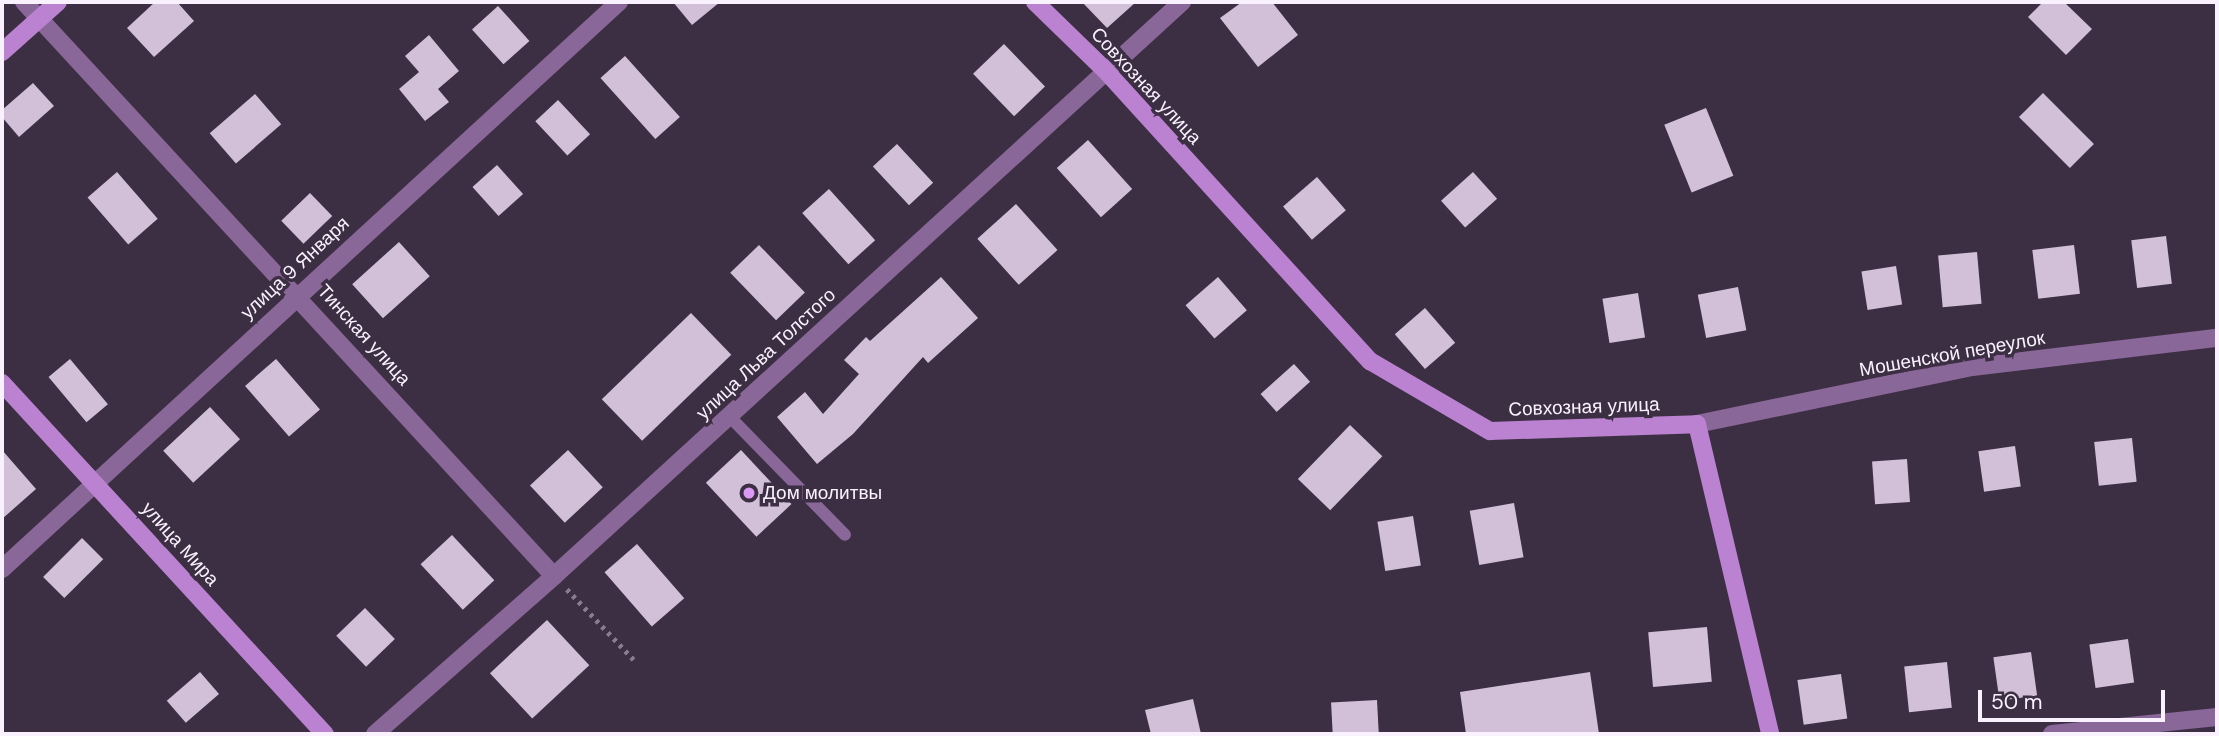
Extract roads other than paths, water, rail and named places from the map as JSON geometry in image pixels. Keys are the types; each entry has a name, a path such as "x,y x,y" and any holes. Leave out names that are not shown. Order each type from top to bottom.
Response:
{"main road":[{"path":"2,52 58,2"},
{"name":"Совхозная улица","path":"1035,2 1105,70 1370,361 1490,431 1697,424"},
{"name":"улица Мира","path":"2,383 97,483 325,734"},
{"path":"1697,424 1770,734"}],"street":[{"name":"Тинская улица","path":"24,2 298,293 554,576"},
{"name":"улица 9 Января","path":"2,569 298,293 619,2"},
{"name":"улица Льва Толстого","path":"375,734 554,576 1182,2"},
{"name":"Мошенской переулок","path":"1697,424 1972,367 2217,338"},
{"path":"2052,734 2217,717"}],"lane":[{"path":"729,416 845,535"}],"place":[{"name":"Дом молитвы","path":"749,493"}]}
